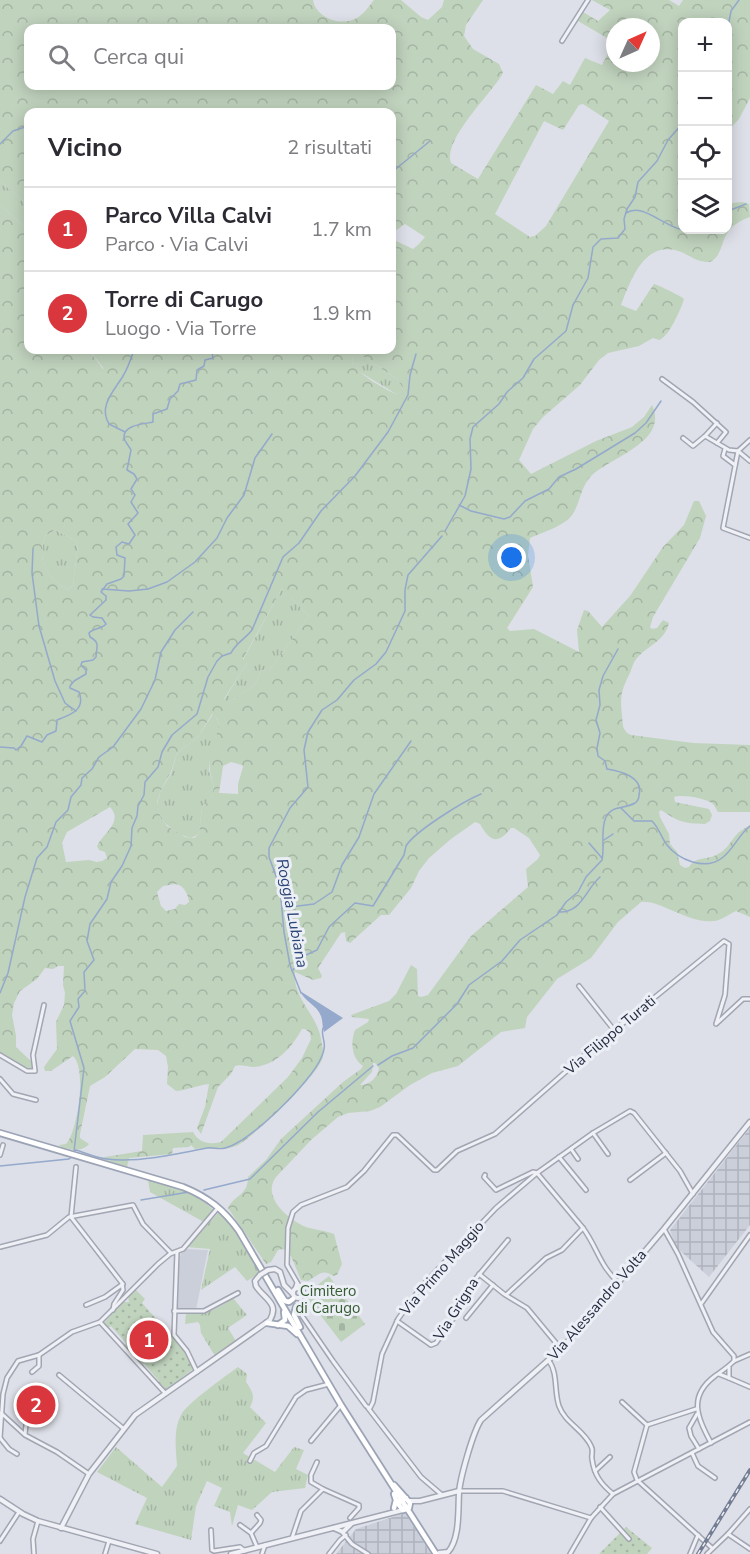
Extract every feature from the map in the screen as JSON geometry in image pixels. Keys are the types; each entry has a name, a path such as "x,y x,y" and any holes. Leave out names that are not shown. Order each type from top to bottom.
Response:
{"main road":[{"path":"2,1134 183,1187 198,1193 226,1213 239,1231 341,1405 404,1500 406,1509 437,1553"},
{"path":"266,1277 285,1301 288,1302 293,1293"},
{"path":"271,1285 286,1317 285,1321 278,1325"},
{"path":"296,1307 294,1315 303,1339"},
{"path":"267,1323 290,1327 303,1339"},
{"path":"392,1485 396,1500 393,1510"},
{"path":"404,1500 406,1509 437,1553"}],"street":[{"path":"562,41 588,0"},
{"path":"662,379 693,402 726,432 717,443"},
{"path":"683,438 693,446 717,423"},
{"path":"705,436 726,448 738,451 750,461"},
{"path":"750,440 738,451 723,528 750,538"},
{"path":"726,448 723,456 735,465"},
{"name":"Via Filippo Turati","path":"297,1281 287,1261 288,1228 293,1212 301,1205 347,1187 359,1177 393,1135 397,1135 434,1170 437,1170 457,1151 495,1134 614,1030 726,941 729,945 725,995 716,1024 743,999 750,999"},
{"path":"579,986 614,1030"},
{"path":"0,1055 27,1071 35,1071 33,1055 44,1005"},
{"path":"0,1079 13,1094 36,1100"},
{"path":"484,1175 496,1190 533,1172 537,1173 593,1133 630,1111 680,1171 693,1194"},
{"name":"Via Alessandro Volta","path":"449,1552 459,1515 459,1491 476,1430 481,1420 561,1348 664,1229 750,1122"},
{"path":"593,1133 608,1154"},
{"path":"0,1155 3,1145"},
{"path":"572,1149 578,1159"},
{"path":"630,1180 666,1153"},
{"path":"559,1157 586,1190"},
{"path":"76,1167 70,1217 123,1284 123,1290 113,1305 113,1310"},
{"path":"537,1173 583,1227 607,1272 618,1282"},
{"name":"Via Primo Maggio","path":"368,1408 373,1402 382,1354 397,1321 422,1286 496,1208 537,1173"},
{"path":"0,1247 47,1235 70,1217 133,1205 143,1224 171,1254"},
{"path":"17,1454 9,1449 0,1438 2,1435 2,1391 20,1359 39,1355 72,1332 100,1322 158,1264 185,1246 216,1210"},
{"path":"506,1296 546,1258 562,1250 583,1227"},
{"path":"664,1229 678,1254 713,1332 732,1352 734,1361"},
{"path":"701,1304 750,1235"},
{"name":"Via Grigna","path":"397,1321 431,1345 434,1344 457,1313 478,1273 508,1240"},
{"path":"176,1252 174,1336 187,1351 197,1372"},
{"path":"62,1528 89,1474 135,1415 267,1323 274,1309 270,1300 256,1287 255,1281 260,1275 273,1268 279,1271 284,1285 301,1298"},
{"path":"478,1273 506,1296 527,1308 561,1348"},
{"path":"296,1307 302,1291 297,1281"},
{"path":"297,1281 298,1285 293,1293 296,1307 333,1361 421,1477 442,1495"},
{"path":"86,1305 105,1297 123,1284"},
{"path":"466,1318 493,1285"},
{"path":"293,1293 302,1291"},
{"path":"174,1311 204,1311 238,1293"},
{"path":"100,1322 165,1393"},
{"path":"711,1443 696,1409 702,1391 708,1382 734,1361 750,1354"},
{"path":"32,1372 39,1366 39,1355"},
{"path":"549,1361 552,1364 559,1405 568,1421 591,1444 597,1478 613,1494"},
{"path":"729,1366 729,1378"},
{"path":"719,1374 750,1387"},
{"path":"59,1375 124,1429"},
{"path":"0,1376 7,1380"},
{"path":"250,1461 255,1453 266,1446 296,1397 306,1390 329,1384"},
{"path":"622,1402 647,1425"},
{"path":"311,1441 341,1405"},
{"path":"647,1425 696,1409"},
{"path":"1,1413 25,1436 57,1452 89,1474"},
{"path":"697,1414 689,1428 699,1449"},
{"path":"572,1553 591,1518 613,1494 750,1422"},
{"path":"25,1436 26,1425"},
{"path":"647,1425 634,1472 637,1480 712,1548"},
{"path":"692,1453 698,1466 715,1478"},
{"path":"595,1471 610,1456"},
{"path":"317,1462 311,1475 311,1482 359,1505 350,1518"},
{"path":"292,1538 301,1511 323,1489"},
{"path":"393,1510 404,1500 420,1501 459,1491 503,1491 591,1518"},
{"path":"0,1499 38,1521 157,1554"},
{"path":"600,1507 629,1539"},
{"path":"329,1554 344,1531 353,1523 393,1510 406,1509"},
{"path":"707,1554 750,1509"},
{"path":"0,1541 19,1512"},
{"path":"251,1533 260,1523 261,1520 257,1515"},
{"path":"34,1554 33,1539 38,1521"},
{"path":"240,1525 251,1533 257,1547"},
{"path":"231,1554 330,1528 344,1531 368,1554"},
{"path":"211,1530 213,1551 242,1546 245,1551"},
{"path":"728,1534 750,1549"},
{"path":"690,1554 698,1535"},
{"path":"105,1554 110,1541"},
{"path":"262,1554 265,1545"},
{"path":"437,1553 449,1552"}],"shaded area":[{"path":"750,1128 750,1225 709,1277 676,1247 670,1230"},
{"path":"185,1249 208,1250 196,1310 177,1310 177,1271 181,1253"},
{"path":"405,1513 431,1554 336,1554 356,1529"}],"green space":[{"path":"0,0 313,0 319,12 324,16 344,22 360,16 374,0 401,0 428,20 442,7 444,0 483,0 466,25 464,36 473,49 499,64 503,73 469,117 450,153 451,163 478,179 536,85 553,94 563,81 570,85 585,58 602,65 606,57 606,72 660,72 660,18 606,18 606,37 578,21 583,12 598,21 610,10 592,0 669,0 679,6 683,0 750,0 750,98 739,119 732,127 732,18 678,18 678,234 727,234 719,253 710,262 700,261 680,251 664,249 646,258 639,266 621,305 636,311 654,284 664,288 684,299 671,328 659,340 653,338 639,346 608,353 599,360 580,385 543,417 533,429 519,460 531,474 596,441 632,427 644,417 652,405 655,418 653,428 636,446 588,479 571,517 555,528 530,538 528,555 533,587 507,628 510,631 534,629 579,652 577,630 584,610 588,611 602,627 630,596 663,547 684,525 694,501 699,501 706,516 700,538 653,617 650,627 652,629 657,628 663,620 669,623 667,629 636,660 624,685 621,704 623,722 624,730 631,735 693,743 750,745 750,812 718,812 710,802 682,796 674,797 675,802 709,809 712,815 710,821 705,824 687,823 661,810 659,812 669,834 670,844 677,852 680,865 685,868 699,859 721,852 738,833 750,825 750,917 736,911 714,921 704,921 684,916 656,904 641,902 618,922 591,958 557,979 527,1017 525,1028 501,1032 458,1066 432,1073 410,1085 380,1107 338,1117 311,1140 276,1177 272,1185 272,1192 279,1207 299,1224 334,1234 342,1264 337,1275 323,1273 308,1281 301,1280 291,1256 283,1249 278,1250 271,1262 266,1264 228,1208 246,1188 248,1177 266,1160 281,1139 363,1066 354,1055 353,1040 355,1030 369,1019 351,1015 389,1001 396,994 411,965 417,969 418,996 428,995 471,936 528,887 526,869 540,855 529,838 514,828 502,837 494,839 487,835 480,824 475,822 429,858 419,871 411,888 389,915 381,915 350,943 346,941 345,932 341,933 318,968 321,978 313,980 295,972 297,990 319,1030 323,1057 319,1066 298,1091 256,1131 236,1146 226,1149 195,1149 191,1145 173,1148 172,1154 129,1158 105,1157 142,1151 143,1135 193,1132 198,1139 205,1142 221,1142 288,1077 302,1058 311,1039 310,1033 305,1029 302,1029 283,1054 270,1063 254,1067 235,1066 231,1074 218,1087 201,1134 197,1128 205,1107 209,1084 176,1091 167,1084 166,1056 158,1050 135,1049 105,1077 90,1086 80,1134 80,1138 89,1144 76,1150 59,1145 66,1144 74,1126 80,1086 80,1073 73,1056 51,1071 45,1071 44,1067 57,1049 56,1022 64,1005 64,966 53,969 45,968 37,979 20,991 14,1003 12,1015 16,1047 32,1062 34,1067 32,1069 25,1067 0,1052 0,205 24,226 24,354 92,354 103,369 116,354 355,354 352,361 359,371 396,394 403,388 397,379 360,354 396,354 396,241 413,249 425,237 405,224 396,230 396,108 24,108 24,202 0,181","holes":["583,104 609,121 546,226 535,236 530,237 495,214 544,121 563,130 579,105","55,530 78,544 73,585 68,590 49,574 43,561 45,536","282,588 309,616 270,669 261,670 255,685 233,700 226,701 224,699 247,663 243,659","212,714 219,726 211,751 210,773 214,787 213,793 211,800 202,807 199,834 194,838 185,837 167,826 160,815 157,802 177,753 198,737","231,762 242,765 238,794 219,793 223,766","110,807 114,812 114,823 97,846 99,850 105,852 107,858 102,861 66,862 62,843 67,832","175,884 185,890 189,902 166,911 161,906 157,892 163,886","373,1063 375,1063 379,1068 373,1080 360,1085 372,1072"]},
{"path":"0,181 24,202 24,226 0,205"},
{"path":"732,203 749,204 750,217 732,227"},
{"path":"92,354 117,354 105,370"},
{"path":"355,354 360,354 397,379 403,388 402,392 396,394 355,369 352,361"},
{"path":"55,530 78,544 73,585 68,590 49,574 43,561 45,536"},
{"path":"282,588 309,616 270,669 261,670 255,685 233,700 226,702 224,700 247,663 243,660"},
{"path":"285,589 293,594 283,610 275,605"},
{"path":"213,714 219,726 219,733 209,769 214,786 213,793 211,800 202,807 199,834 191,838 178,834 165,823 157,804 161,790 171,774 177,753 198,737"},
{"path":"105,1157 129,1158 127,1167 102,1159"},
{"path":"148,1180 192,1195 214,1211 202,1221 150,1192"},
{"path":"219,1212 237,1230 261,1272 247,1281 235,1267 201,1290 210,1249 187,1247"},
{"name":"Cimitero di Carugo","path":"329,1276 365,1324 341,1342 305,1295"},
{"path":"135,1289 145,1299 142,1303 186,1352 194,1368 167,1390 125,1346 126,1343 111,1326 108,1328 104,1323 123,1302 129,1302 128,1297"},
{"path":"233,1298 247,1315 228,1328 236,1341 215,1356 201,1333 198,1322 185,1324 186,1314 211,1310"},
{"path":"238,1367 247,1374 246,1382 253,1397 250,1407 266,1423 243,1453 275,1472 294,1447 304,1450 296,1469 308,1475 305,1488 272,1492 252,1510 238,1505 232,1526 230,1512 214,1506 222,1488 207,1481 196,1506 191,1540 135,1524 147,1498 97,1472 116,1447 162,1487 177,1466 176,1434 178,1421 184,1410"},
{"path":"626,1527 652,1548 647,1554 599,1554"}],"water":[{"path":"300,991 343,1018 324,1032 319,1012"}],"waterway":[{"name":"Roggia Lubiana","path":"730,18 731,11 739,0"},
{"name":"Roggia Lubiana","path":"445,531 465,496 471,469 470,439 473,427 523,378 534,359 566,331 573,305 588,278 593,247 601,239 618,238 625,229 624,219 635,197 638,182 657,161 668,140 680,126"},
{"path":"0,144 13,131 24,127"},
{"path":"396,169 430,141"},
{"path":"732,209 746,204"},
{"path":"626,213 634,210 642,211 678,229"},
{"path":"125,432 109,424 105,411 132,354"},
{"path":"0,747 16,750 27,736 42,742 47,735 56,731 57,720 72,714 79,707 81,698 79,692 70,686 86,674 86,670 81,665 82,662 93,660 96,657 97,643 89,633 106,624 102,618 90,615 106,600 106,596 101,592 107,584 124,576 125,558 117,555 116,547 122,542 129,544 135,535 128,524 138,513 131,502 135,495 131,489 137,479 127,470 131,450 124,439 125,433 131,427 153,422 153,414 167,409 170,399 178,391 180,384 196,380 197,370 204,366 205,360 213,358 212,354"},
{"path":"323,1028 324,1048 315,1069 279,1110 236,1143 223,1149 207,1148 131,1160 95,1157 74,1151 84,1068 70,1021 79,1007 78,999 85,991 84,972 94,960 87,941 90,924 107,899 111,882 122,866 131,846 132,828 138,806 144,795 145,782 158,767 162,752 172,735 197,714 208,677 217,661 222,656 231,653 252,630 283,557 299,543 321,511 355,476 388,432 408,395 410,375 416,354"},
{"path":"459,505 471,511 504,519 510,517 525,501 549,489 559,477 635,433 646,423 661,401"},
{"path":"102,589 129,591 148,589 167,582 195,562 217,538 227,518 244,495 255,458 272,434"},
{"name":"Roggia Lubiana","path":"301,993 290,965 280,887 269,857 269,848 290,808 308,787 304,750 308,732 322,710 337,700 354,680 376,664 386,652 405,611 408,575 442,536"},
{"path":"33,549 32,573 39,626 55,681 65,703 76,711"},
{"path":"0,993 8,973 25,897 37,858 47,847 56,822 68,810 71,797 81,785 82,778 92,769 99,757 113,747 141,709 155,680 161,652 175,630 193,612"},
{"path":"378,1065 392,1056 413,1048 457,1004 469,985 502,961 520,940 557,915 602,860 603,827 606,817 615,809 631,805 638,800 640,789 634,779 624,773 607,769 605,761 598,756 600,733 596,720 600,705 599,690 603,676 618,649"},
{"path":"282,908 314,904 332,892 342,865 359,837 374,794 411,741"},
{"path":"292,971 306,955 317,950 329,927 355,903 373,906 411,840 440,817 481,794"},
{"path":"621,808 634,821 652,821 672,850 685,859 700,864 708,864 722,858 750,826"},
{"path":"604,840 613,834"},
{"path":"589,843 602,858"},
{"path":"560,912 567,911 578,904 600,877"},
{"path":"204,1190 250,1179 318,1112 373,1066"},
{"path":"0,1166 72,1157"},
{"path":"141,1200 189,1192"}],"railway":[{"path":"698,1554 750,1470"}],"place":[{"name":"Parco Villa Calvi","path":"149,1340"},
{"name":"Torre di Carugo","path":"36,1405"}]}
